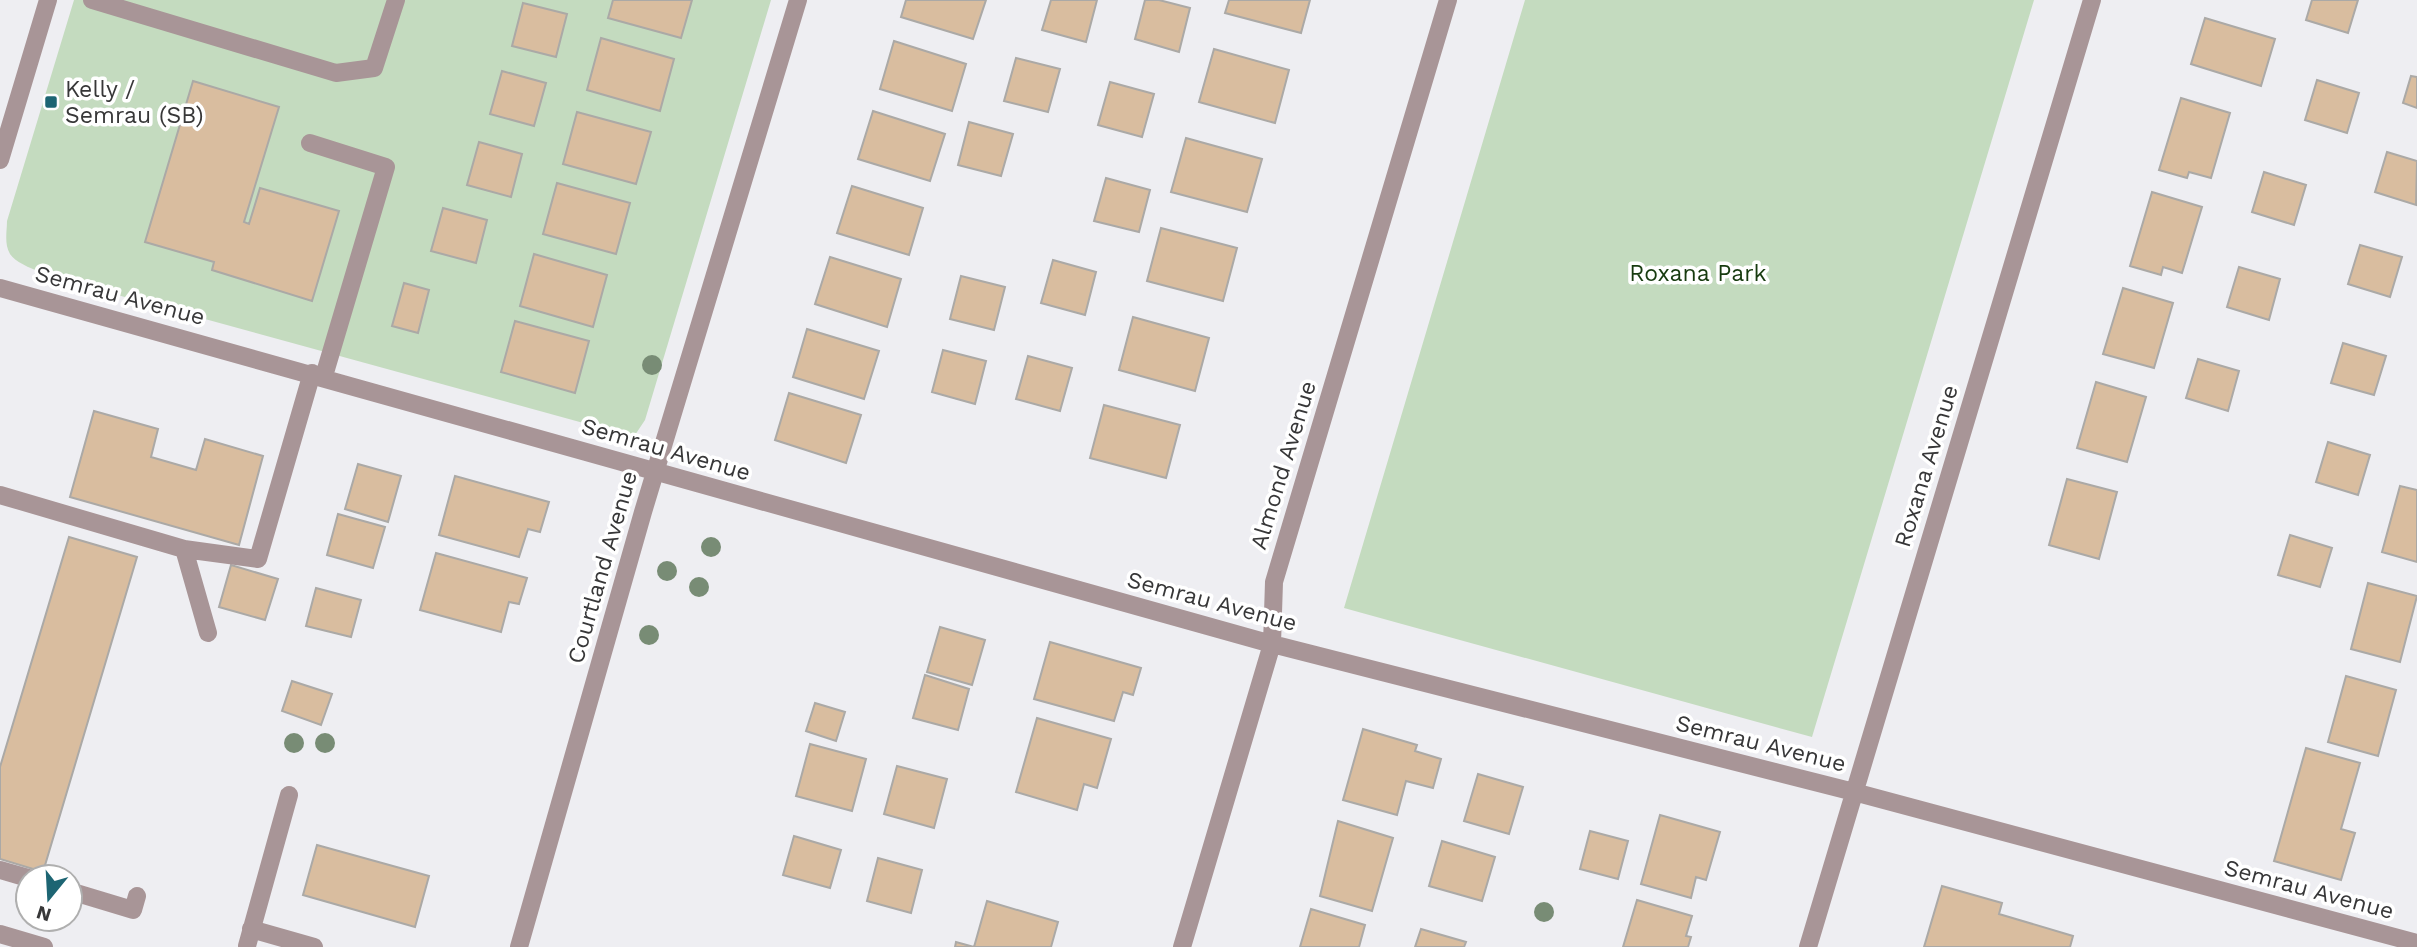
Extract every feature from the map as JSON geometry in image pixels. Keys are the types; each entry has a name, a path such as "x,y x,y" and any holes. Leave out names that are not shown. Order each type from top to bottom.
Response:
{"street":[{"path":"0,160 48,0"},
{"path":"93,0 336,73 374,68 396,0"},
{"name":"Courtland Avenue","path":"519,947 656,471 798,0"},
{"name":"Almond Avenue","path":"1182,947 1272,644 1274,583 1448,0"},
{"name":"Roxana Avenue","path":"1808,947 2092,0"},
{"path":"0,495 184,549 258,559 386,167 310,143"},
{"name":"Semrau Avenue","path":"0,288 318,374 1272,644 1854,792 2417,943"},
{"path":"184,549 208,632"},
{"path":"289,795 249,938 314,947"},
{"path":"84,895 133,909 137,896"},
{"path":"0,934 44,947"}],"green space":[{"path":"74,0 771,0 645,420 635,435 81,285 32,269 15,259 7,246 7,221"},
{"name":"Roxana Park","path":"1525,0 2034,0 1812,737 1344,608"}],"building":[{"path":"613,0 692,0 681,38 608,18"},
{"path":"906,0 986,0 973,39 901,17"},
{"path":"1051,0 1097,0 1086,42 1042,30"},
{"path":"1145,0 1159,0 1190,8 1179,52 1135,39"},
{"path":"1229,0 1310,0 1301,33 1225,13"},
{"path":"2312,0 2358,0 2348,33 2306,20"},
{"path":"523,3 567,14 556,57 512,46"},
{"path":"2205,18 2275,39 2261,86 2191,64"},
{"path":"601,38 674,59 660,111 587,90"},
{"path":"894,41 966,64 952,111 880,89"},
{"path":"1214,49 1289,70 1275,123 1199,102"},
{"path":"1016,58 1060,69 1048,112 1004,101"},
{"path":"502,71 546,83 534,126 490,114"},
{"path":"2411,76 2417,77 2417,108 2403,103"},
{"path":"2317,80 2359,93 2347,133 2305,120"},
{"path":"193,81 279,107 244,222 249,224 260,188 339,211 312,301 212,270 214,262 145,242"},
{"path":"1110,82 1154,94 1142,137 1098,125"},
{"path":"2181,98 2230,113 2211,178 2189,172 2187,178 2159,170"},
{"path":"873,111 945,134 930,181 858,159"},
{"path":"577,112 651,132 636,184 563,164"},
{"path":"969,122 1013,134 1001,176 958,165"},
{"path":"1186,138 1262,159 1247,212 1171,192"},
{"path":"479,142 522,154 511,197 467,185"},
{"path":"2387,152 2417,161 2416,205 2375,192"},
{"path":"2264,172 2306,185 2294,225 2252,212"},
{"path":"1106,178 1150,190 1139,232 1094,221"},
{"path":"557,183 630,203 616,254 543,234"},
{"path":"852,186 923,208 909,255 837,233"},
{"path":"2152,192 2202,207 2182,273 2163,267 2161,275 2130,266"},
{"path":"443,208 487,220 476,263 431,251"},
{"path":"1161,228 1237,248 1223,301 1147,281"},
{"path":"2360,245 2402,257 2390,297 2348,284"},
{"path":"534,254 607,275 593,327 520,306"},
{"path":"830,257 901,279 887,327 815,304"},
{"path":"1053,260 1096,272 1085,315 1041,303"},
{"path":"2239,267 2280,279 2269,320 2227,307"},
{"path":"961,276 1005,287 994,330 950,319"},
{"path":"404,283 429,290 418,333 392,326"},
{"path":"2123,288 2173,303 2154,368 2103,354"},
{"path":"1133,317 1209,338 1195,391 1119,370"},
{"path":"515,321 589,341 575,393 501,372"},
{"path":"807,329 879,351 864,399 793,377"},
{"path":"2343,343 2386,356 2374,395 2331,383"},
{"path":"943,350 986,361 975,404 932,392"},
{"path":"1028,356 1072,368 1060,411 1016,399"},
{"path":"2198,359 2239,371 2228,411 2186,398"},
{"path":"2096,382 2146,397 2127,462 2077,448"},
{"path":"789,393 861,415 846,463 775,440"},
{"path":"1104,405 1180,425 1166,478 1090,458"},
{"path":"94,411 158,429 151,457 196,470 205,439 263,456 239,545 70,497"},
{"path":"2328,442 2370,455 2358,495 2316,482"},
{"path":"358,464 401,476 388,522 345,509"},
{"path":"455,476 549,502 540,532 528,529 519,557 439,535"},
{"path":"2067,479 2117,492 2099,559 2049,545"},
{"path":"2400,486 2417,490 2417,562 2382,552"},
{"path":"338,514 385,527 373,568 327,555"},
{"path":"2290,535 2332,548 2320,587 2278,575"},
{"path":"69,537 137,557 46,863 14,863 0,859 0,767"},
{"path":"436,553 527,578 519,604 509,602 501,632 420,610"},
{"path":"231,565 278,579 265,620 219,607"},
{"path":"2368,583 2417,596 2400,662 2351,649"},
{"path":"316,588 361,600 351,637 306,626"},
{"path":"940,627 985,640 972,685 927,672"},
{"path":"1050,642 1141,668 1133,695 1123,692 1114,721 1034,699"},
{"path":"925,675 969,689 958,730 913,718"},
{"path":"2346,676 2396,690 2378,756 2328,742"},
{"path":"292,681 332,694 321,725 282,711"},
{"path":"815,703 845,712 836,741 806,731"},
{"path":"1037,718 1111,739 1097,788 1084,784 1077,810 1016,792"},
{"path":"1363,729 1417,745 1415,751 1441,759 1433,788 1406,781 1397,815 1343,800"},
{"path":"810,744 866,759 852,811 796,796"},
{"path":"2306,748 2360,763 2341,829 2355,833 2341,880 2274,861"},
{"path":"897,766 947,779 934,828 884,814"},
{"path":"1478,774 1523,787 1509,834 1464,821"},
{"path":"1660,815 1720,832 1706,880 1696,877 1691,898 1641,884"},
{"path":"1338,821 1393,838 1372,911 1320,896"},
{"path":"1590,831 1628,841 1618,879 1580,869"},
{"path":"794,836 841,850 830,888 783,875"},
{"path":"1442,841 1495,857 1482,901 1429,886"},
{"path":"317,845 429,876 415,927 303,895"},
{"path":"878,858 922,870 911,913 867,901"},
{"path":"1942,886 2002,903 1999,914 2073,936 2070,947 1924,947"},
{"path":"1637,900 1692,916 1686,936 1691,937 1688,947 1623,947"},
{"path":"987,901 1058,922 1051,947 974,947"},
{"path":"1311,909 1365,925 1359,947 1300,947"},
{"path":"1421,929 1466,942 1464,947 1415,947"},
{"path":"956,942 974,947 955,947"}],"place":[{"name":"Kelly / Semrau (SB)","path":"51,102"}]}
